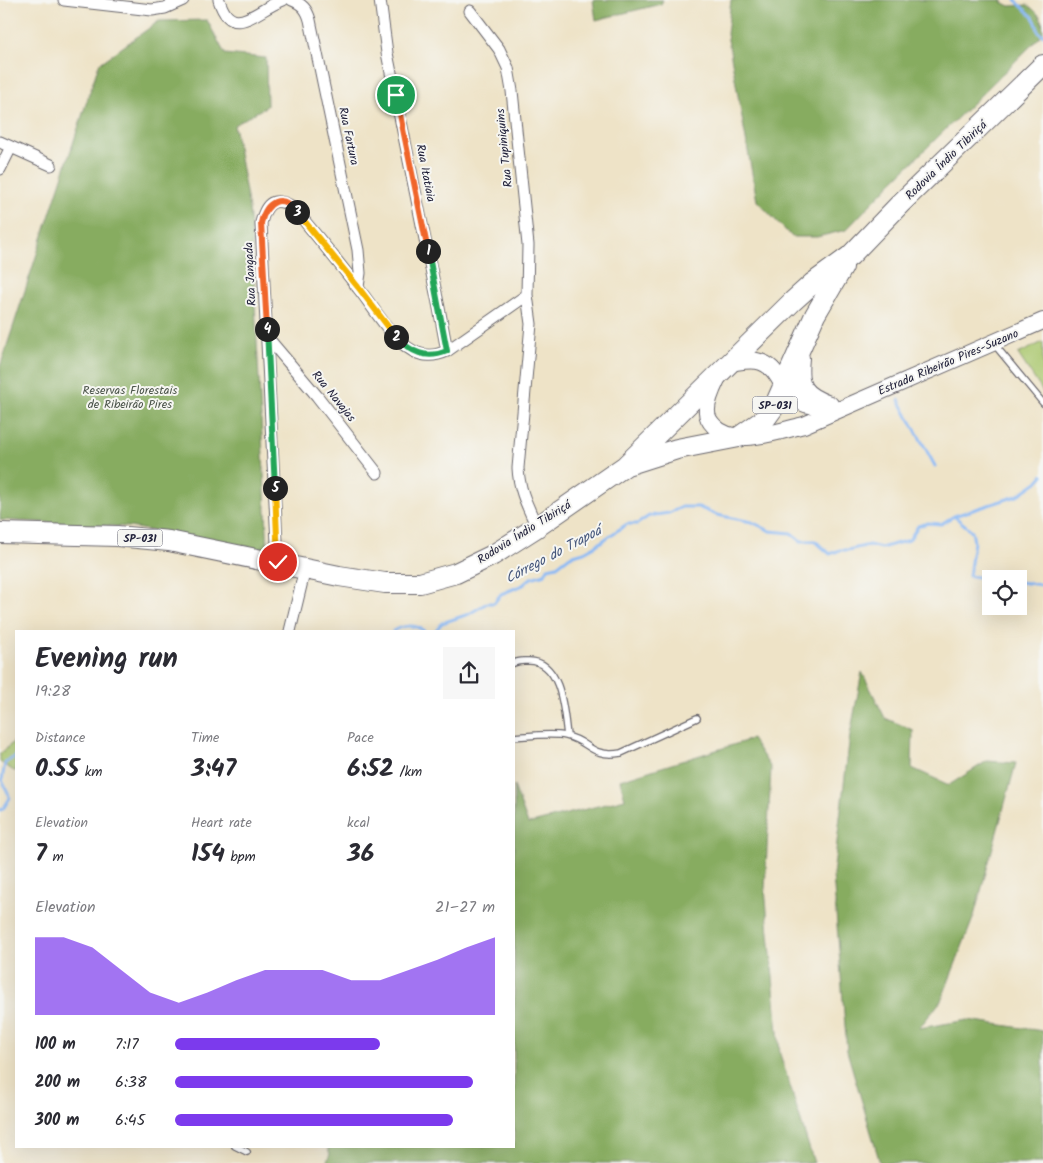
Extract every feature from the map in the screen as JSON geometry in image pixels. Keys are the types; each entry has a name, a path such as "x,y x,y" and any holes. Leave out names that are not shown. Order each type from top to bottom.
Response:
{"highway":[{"name":"Rodovia Índio Tibiriçá","path":"625,466 677,449 739,438 766,418 774,407 784,386 800,346 826,292 850,256 900,203 1043,65"},
{"name":"Rodovia Índio Tibiriçá","path":"0,533 118,536 169,541 305,569 385,583 420,583 456,573 493,555 625,466 813,283 850,256"},
{"path":"800,346 798,371 800,385 805,394 830,406"}],"main road":[{"name":"Estrada Ribeirão Pires-Suzano","path":"739,438 804,425 1043,321"},
{"path":"739,438 720,431 709,420 707,412 708,402 724,368 756,361 766,364 773,370 798,402 816,407 852,404"}],"street":[{"path":"64,0 152,10 165,8 183,0"},
{"path":"219,0 227,17 237,22 283,0"},
{"name":"Rua Fartura","path":"292,0 302,4 308,11 358,250 360,273 358,287"},
{"name":"Rua Itatiaia","path":"380,0 387,53 447,351"},
{"name":"Rua Tupiniquins","path":"470,11 499,49 508,68 511,83 528,245 527,295 531,324 518,468 519,484 537,527"},
{"path":"0,169 5,144 51,165"},
{"name":"Rua Jangada","path":"278,562 261,223 263,213 268,205 274,201 283,201 293,207 395,336 405,346 416,353 429,356 447,351"},
{"path":"447,351 527,295"},
{"name":"Rua Navajas","path":"267,337 317,396 377,473"},
{"path":"290,630 305,569"}],"lane":[{"path":"993,342 1043,404"},
{"path":"515,662 535,661 550,670 560,691 567,736"},
{"path":"515,737 567,736 597,752 608,755 621,753 697,718"},
{"path":"239,1148 247,1152"}],"green space":[{"path":"593,0 663,0 661,4 596,20"},
{"path":"731,0 1003,0 1002,2 1010,6 1028,5 1032,8 1041,20 1043,34 891,183 846,230 817,237 792,237 757,201 727,34"},
{"name":"Reservas Florestais de Ribeirão Pires","path":"207,20 225,54 266,58 267,106 234,125 251,227 268,550 129,527 0,520 0,367 99,64 159,21"},
{"path":"1043,342 1043,392 1018,354"},
{"path":"862,672 885,718 913,730 912,768 949,785 987,761 1016,763 974,916 941,1001 919,1028 968,1020 1043,1031 1043,1163 880,1163 847,1051 833,875 850,735"},
{"path":"752,739 771,768 765,889 780,1054 814,1163 326,1163 330,1154 328,1148 515,1148 515,789 528,824 625,799 620,780"},
{"path":"15,741 15,771 0,762 0,754"}],"waterway":[{"path":"1016,0 1033,17 1038,31 1043,35"},
{"path":"899,400 935,466"},
{"name":"Córrego do Trapoá","path":"436,630 442,623 469,614 487,603 494,603 501,594 523,585 531,578 545,574 548,568 557,566 570,556 595,546 627,524 637,524 649,516 669,513 682,507 698,507 717,515 752,522 770,531 791,533 801,541 815,541 830,554 840,550 869,545 881,548 909,540 918,526 928,523 941,524 954,516 1017,496 1037,482 1043,475"},
{"path":"954,516 972,531 974,542 969,576 982,578"},
{"path":"1027,583 1043,585"},
{"name":"Córrego do Trapoá","path":"395,630 408,626 417,627 422,630"},
{"name":"Córrego do Trapoá","path":"0,810 3,809 10,798 2,780 5,763 15,757"}],"route":[{"path":"278,562 261,223 263,213 268,205 274,201 283,201 293,207 395,336 405,346 416,353 429,356 447,351 396,95"}]}
